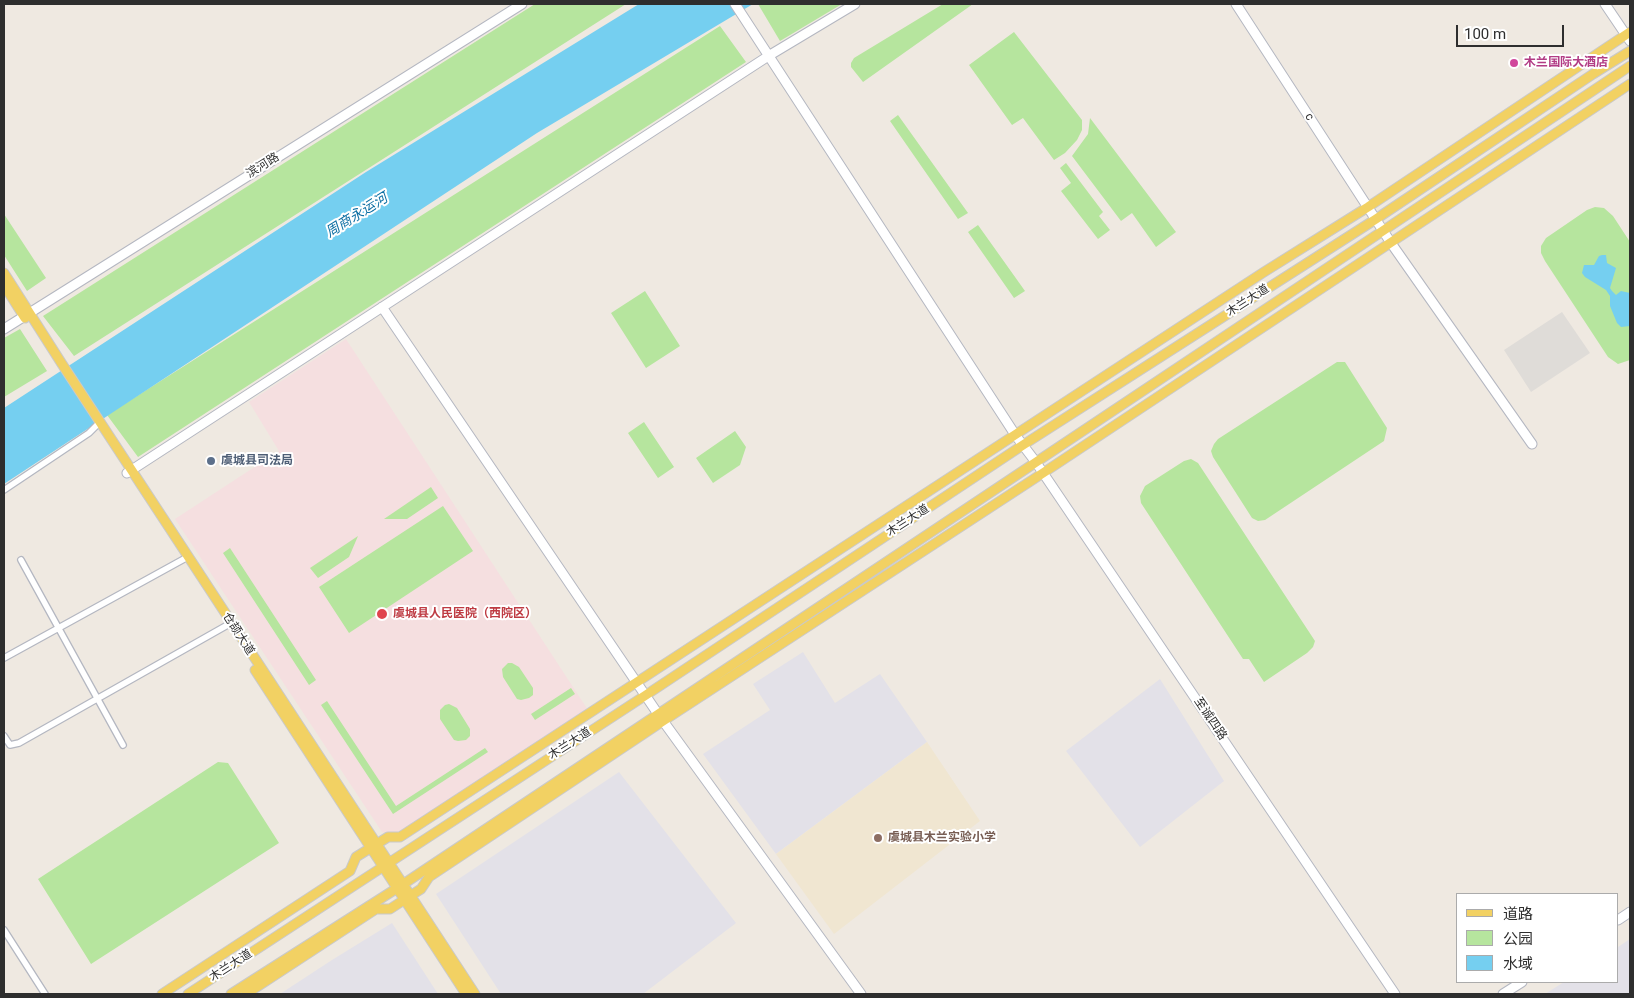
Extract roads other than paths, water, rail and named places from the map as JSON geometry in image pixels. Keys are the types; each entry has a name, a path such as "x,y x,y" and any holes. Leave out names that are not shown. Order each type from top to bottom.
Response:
{"main road":[{"path":"162,994 350,871 356,857 388,837 400,838 1264,272 1368,207 1629,36"},
{"name":"木兰大道","path":"188,994 646,695 1023,445 1376,219 1630,51"},
{"name":"木兰大道","path":"231,994 661,718 1035,461 1630,66"},
{"path":"246,994 376,909 390,909 421,889 429,877 661,718 1043,473 1630,84"},
{"path":"4,273 27,315"},
{"path":"4,286 27,315"},
{"name":"仓颉大道","path":"27,315 407,898"},
{"name":"仓颉大道","path":"129,471 184,560 229,624"},
{"path":"407,898 466,994"},
{"path":"407,898 475,994"}],"street":[{"name":"滨河路","path":"4,328 522,4"},
{"path":"129,471 770,55 855,4"},
{"name":"c","path":"1236,4 1391,243 1532,444"},
{"path":"1605,4 1629,36"},
{"name":"至诚四路","path":"738,8 1016,436 1035,461 1395,994"},
{"path":"382,306 661,718 861,994"},
{"path":"4,490 89,433 99,424"},
{"path":"21,560 123,744"},
{"path":"4,658 184,560"},
{"path":"4,736 10,745 19,743 229,624"},
{"path":"1619,919 1630,912"},
{"path":"4,930 45,994"},
{"path":"1503,994 1520,983"}],"water":[{"name":"周商永运河","path":"639,4 753,4 537,133 4,484 4,408 366,172"},
{"path":"1606,255 1607,263 1616,268 1610,288 1612,291 1616,295 1621,291 1630,293 1630,326 1621,327 1617,323 1610,306 1610,296 1606,290 1585,277 1582,273 1584,265 1594,265 1599,256"}],"place":[{"name":"木兰国际大酒店","path":"1514,63"},
{"name":"虞城县司法局","path":"211,461"},
{"name":"虞城县人民医院（西院区）","path":"382,614"},
{"name":"虞城县木兰实验小学","path":"878,838"}]}
